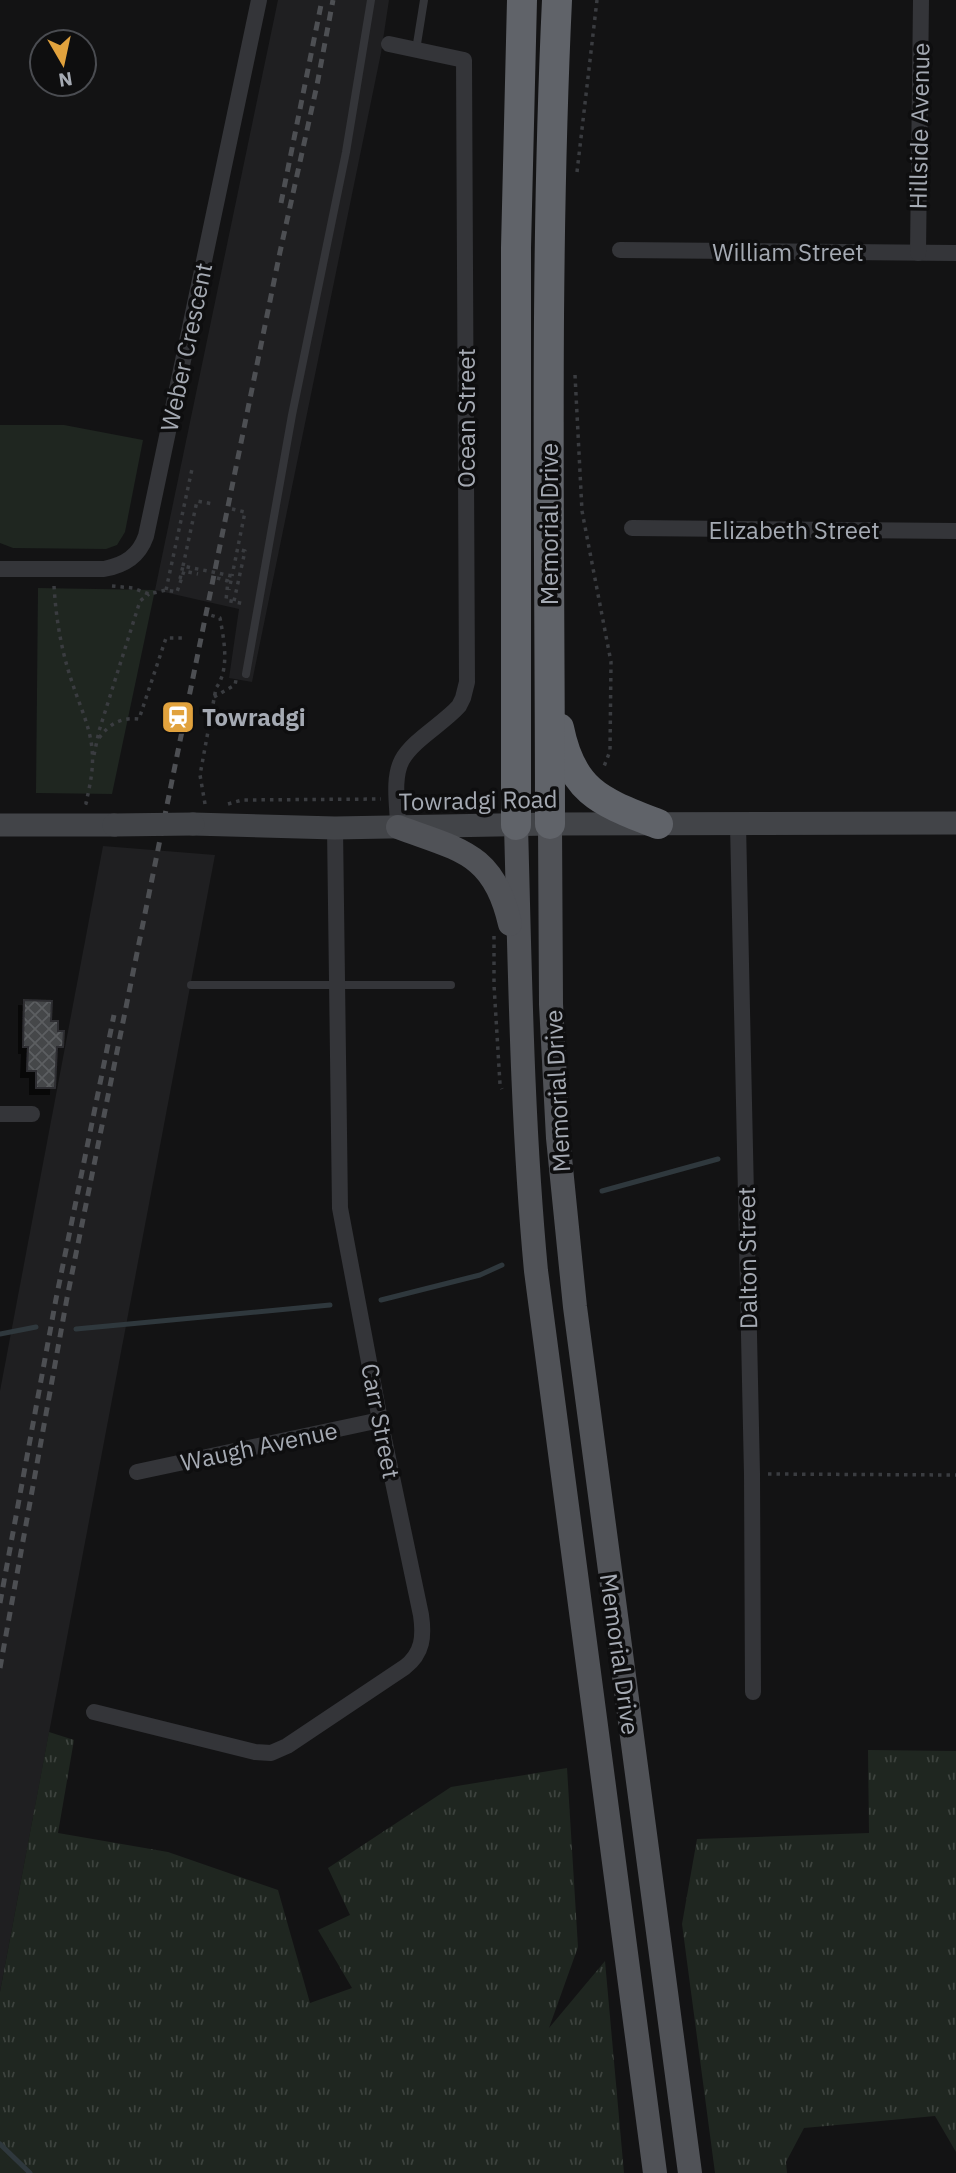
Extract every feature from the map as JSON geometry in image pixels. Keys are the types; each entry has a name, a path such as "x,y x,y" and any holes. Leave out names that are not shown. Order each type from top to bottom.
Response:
{"highway":[{"name":"Memorial Drive","path":"516,825 516,248 522,0"},
{"name":"Memorial Drive","path":"550,824 549,268 556,0"},
{"path":"549,672 561,740 575,774 594,794 606,802 658,824"}],"main road":[{"name":"Towradgi Road","path":"0,825 114,825 200,817 335,828 550,824 956,823"},
{"name":"Memorial Drive","path":"550,824 551,1004 558,1138 575,1307 690,2173"},
{"name":"Memorial Drive","path":"516,825 526,1146 536,1270 655,2173"},
{"path":"398,827 474,858 492,876 505,902 519,983"}],"street":[{"name":"Weber Crescent","path":"0,569 117,567 136,555 146,536 259,0"},
{"name":"Hillside Avenue","path":"918,253 920,0"},
{"name":"Ocean Street","path":"389,44 464,60 467,682 458,706 401,761 397,781 398,827"},
{"name":"William Street","path":"620,250 956,253"},
{"name":"Elizabeth Street","path":"632,528 956,531"},
{"name":"Dalton Street","path":"738,824 752,1474 753,1692"},
{"name":"Carr Street","path":"94,1712 254,1752 271,1753 287,1746 413,1660 422,1644 423,1626 340,1208 335,828"},
{"path":"0,1114 32,1114"},
{"name":"Waugh Avenue","path":"137,1472 380,1420"}],"lane":[{"path":"241,673 346,152 371,0"},
{"path":"416,50 424,0"},
{"path":"191,985 451,985"}],"path":[{"path":"577,175 597,0"},
{"path":"575,369 582,511 611,662 610,751 602,771"},
{"path":"166,590 192,469"},
{"path":"99,807 86,803 96,744 140,601 149,594 166,590 177,592 197,501 213,504"},
{"path":"232,509 245,512 226,600 246,604"},
{"path":"180,521 192,524"},
{"path":"234,601 244,551 237,549"},
{"path":"183,566 232,576"},
{"path":"54,569 60,635 68,670 89,733 93,763"},
{"path":"180,579 184,571 198,574"},
{"path":"217,578 228,580 229,590"},
{"path":"101,585 134,588 149,594"},
{"path":"200,817 200,775 216,688 223,678 225,645 220,618 210,615"},
{"path":"96,744 105,730 117,721 139,719 166,638 185,638"},
{"path":"214,697 235,685 241,673"},
{"path":"218,806 242,800 488,799 493,793"},
{"path":"494,932 500,1084"},
{"path":"752,1474 956,1475"}],"shaded area":[{"path":"278,0 389,0 381,53 252,682 229,678 239,609 155,590"},
{"path":"103,846 215,855 0,1992 0,1391"}],"green space":[{"path":"0,425 64,425 143,440 125,532 117,545 106,549 13,548 0,543"},
{"path":"38,588 155,590 112,794 36,793"},
{"path":"49,1732 74,1740 58,1833 168,1852 278,1890 310,2003 352,1988 318,1930 350,1915 328,1868 451,1787 567,1768 578,1947 549,2028 605,1961 624,2173 0,2173 0,1992"},
{"path":"868,1750 956,1751 956,2152 935,2116 804,2128 786,2162 787,2173 715,2173 682,1924 697,1839 869,1833"}],"building":[{"path":"24,1000 52,1001 51,1021 58,1021 58,1031 64,1031 63,1047 57,1047 55,1088 36,1088 36,1071 27,1071 28,1047 23,1047"}],"waterway":[{"path":"602,1191 718,1159"},
{"path":"381,1300 480,1275 502,1265"},
{"path":"76,1329 330,1305"},
{"path":"0,1334 36,1327"},
{"path":"0,2144 30,2173"}],"railway":[{"path":"281,203 322,0"},
{"path":"0,1668 67,1298 333,0"},
{"path":"0,1603 56,1299 114,1015"}],"place":[{"name":"Towradgi","path":"178,717"}]}
